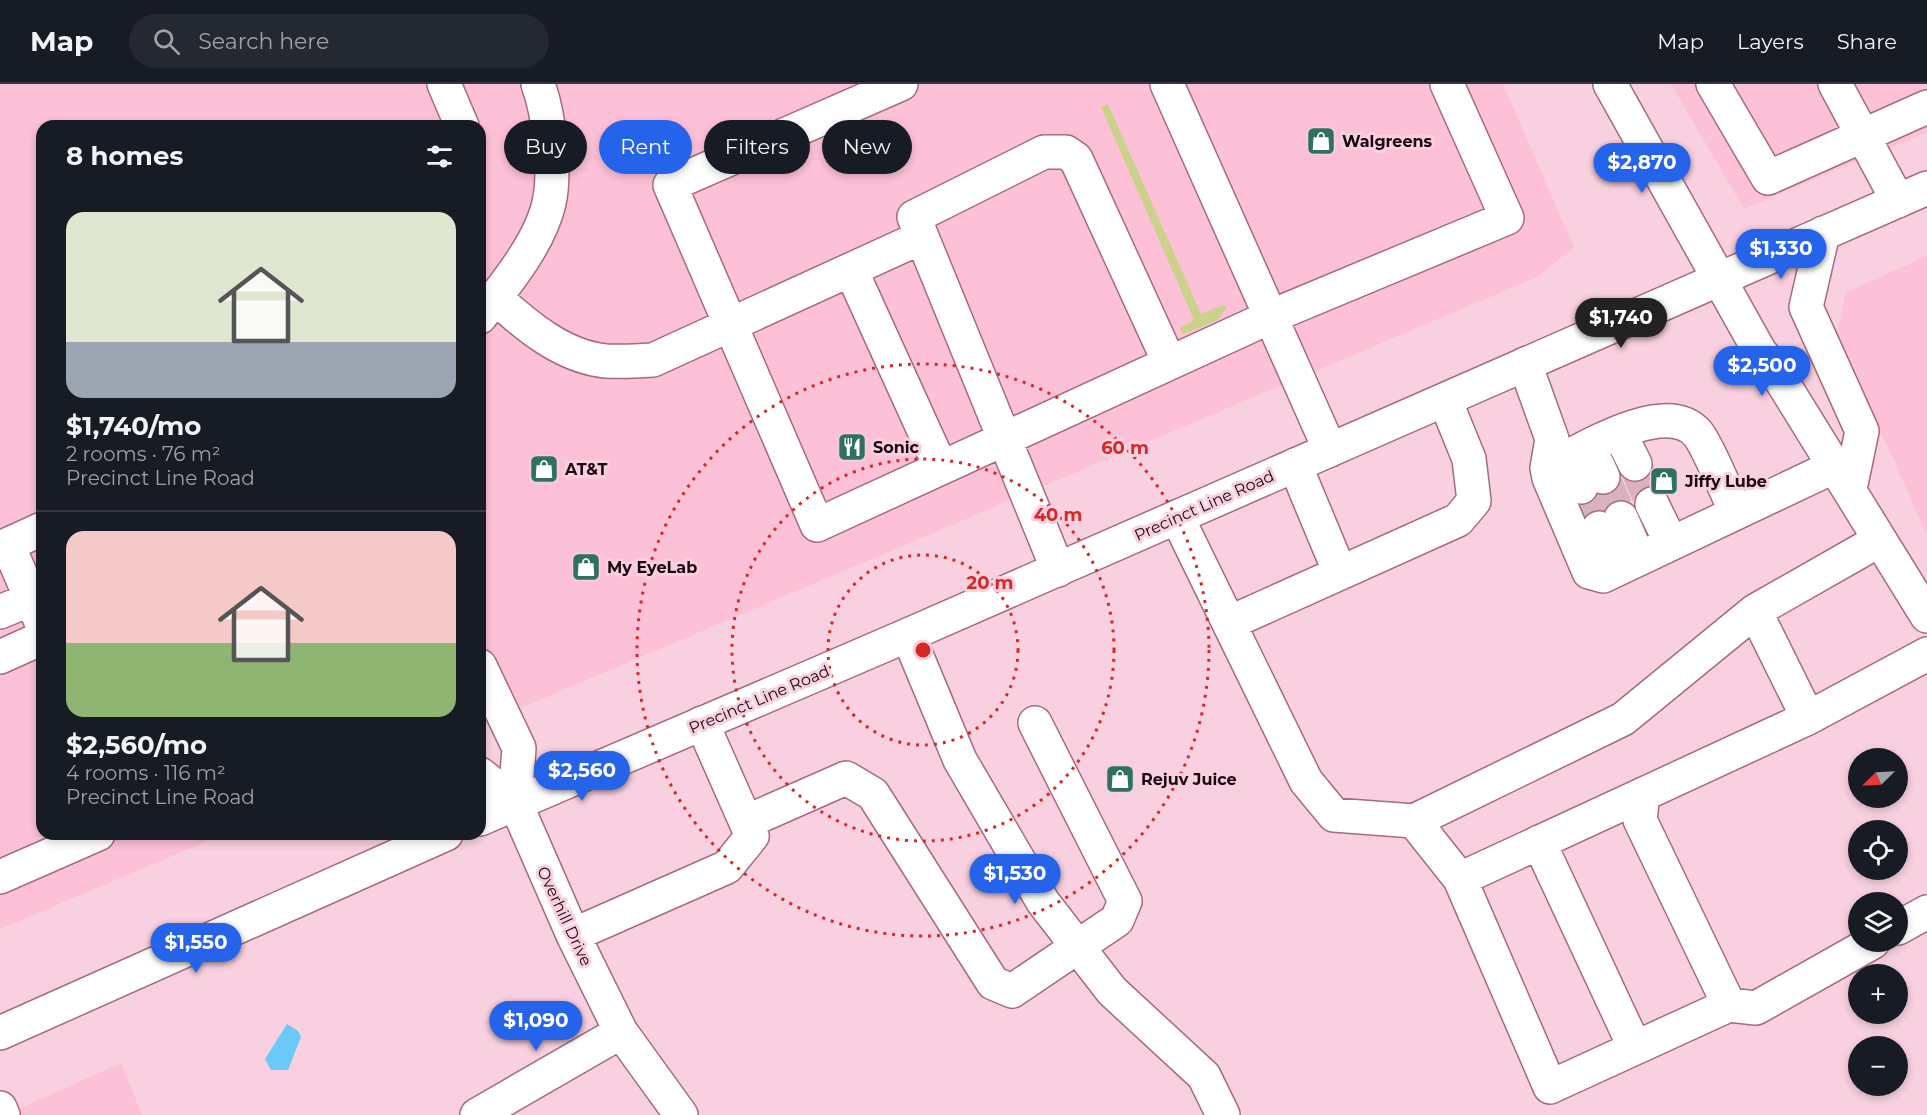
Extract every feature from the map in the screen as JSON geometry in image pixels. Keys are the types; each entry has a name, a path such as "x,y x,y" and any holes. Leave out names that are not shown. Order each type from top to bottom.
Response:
{"main road":[{"path":"444,84 459,120"},
{"path":"538,84 551,146 549,203 526,255 488,307 518,319 580,356 606,361 653,360 922,237"},
{"path":"901,84 670,185 817,525 1168,362 1507,218 1447,84"},
{"path":"1167,84 1330,450"},
{"path":"1610,84 1760,352 1773,367 1842,477 1878,541 1922,598"},
{"path":"1713,84 1768,178 1927,107"},
{"path":"1835,84 1863,136 1912,195"},
{"path":"1058,570 914,217 1044,152 1066,152 1076,159 1168,362"},
{"name":"Precinct Line Road","path":"486,816 1058,570 1912,195"},
{"path":"1584,449 1589,572 1603,576 1736,513 1842,477 1862,431 1806,307 1823,233"},
{"path":"850,270 941,468"},
{"path":"1525,364 1552,439 1584,449 1609,475 1584,449"},
{"path":"1229,623 1458,520 1474,501 1469,459 1445,400"},
{"path":"1584,449 1631,426 1671,419 1697,433 1736,513"},
{"path":"1295,465 1340,573"},
{"path":"1645,556 1627,515 1645,556"},
{"path":"1177,517 1306,781 1334,815 1414,821 1623,719 1755,611 1878,541"},
{"path":"36,533 4,547 36,609"},
{"path":"0,612 36,611"},
{"path":"1755,611 1808,718"},
{"path":"908,635 960,760 1043,902 1112,991 1204,1076 1223,1115"},
{"path":"0,657 36,641"},
{"path":"1460,879 1808,718 1927,654"},
{"path":"486,679 519,748 515,802"},
{"path":"573,935 727,867 752,836 702,723"},
{"path":"746,822 846,778 873,794 993,983 1012,991 1117,920 1125,901 1035,723"},
{"path":"486,779 515,802"},
{"path":"1643,794 1640,820 1728,1005"},
{"name":"Overhill Drive","path":"515,802 573,935 621,1032 681,1115"},
{"path":"1414,821 1460,879 1550,1087 1728,1005 1756,1008 1855,952"},
{"path":"3,868 81,840"},
{"path":"0,1033 433,840"},
{"path":"1539,842 1635,1048"},
{"path":"1908,922 1927,912"},
{"path":"477,1115 621,1032"},
{"path":"0,1108 3,1115"}],"shaded area":[{"path":"0,84 1503,84 1574,247 1537,277 486,722 486,120 36,120 36,840 210,840 0,929"},
{"path":"1671,84 1927,84 1927,132 1744,209"},
{"path":"1927,256 1927,535 1837,334 1846,292"},
{"path":"121,1063 142,1115 5,1115"}],"green space":[{"path":"1108,104 1201,314 1223,305 1227,307 1218,320 1183,334 1180,328 1194,320 1101,107"}],"water":[{"path":"287,1024 298,1031 301,1037 288,1070 271,1070 265,1059"}],"tunnel":[{"path":"1635,464 1652,504"},
{"path":"1603,477 1621,518"},
{"path":"1581,487 1599,528"}],"place":[{"name":"Walgreens","path":"1321,141"},
{"name":"Sonic","path":"852,447"},
{"name":"AT&T","path":"544,469"},
{"name":"Jiffy Lube","path":"1664,481"},
{"name":"My EyeLab","path":"586,567"},
{"name":"Rejuv Juice","path":"1120,779"}]}
